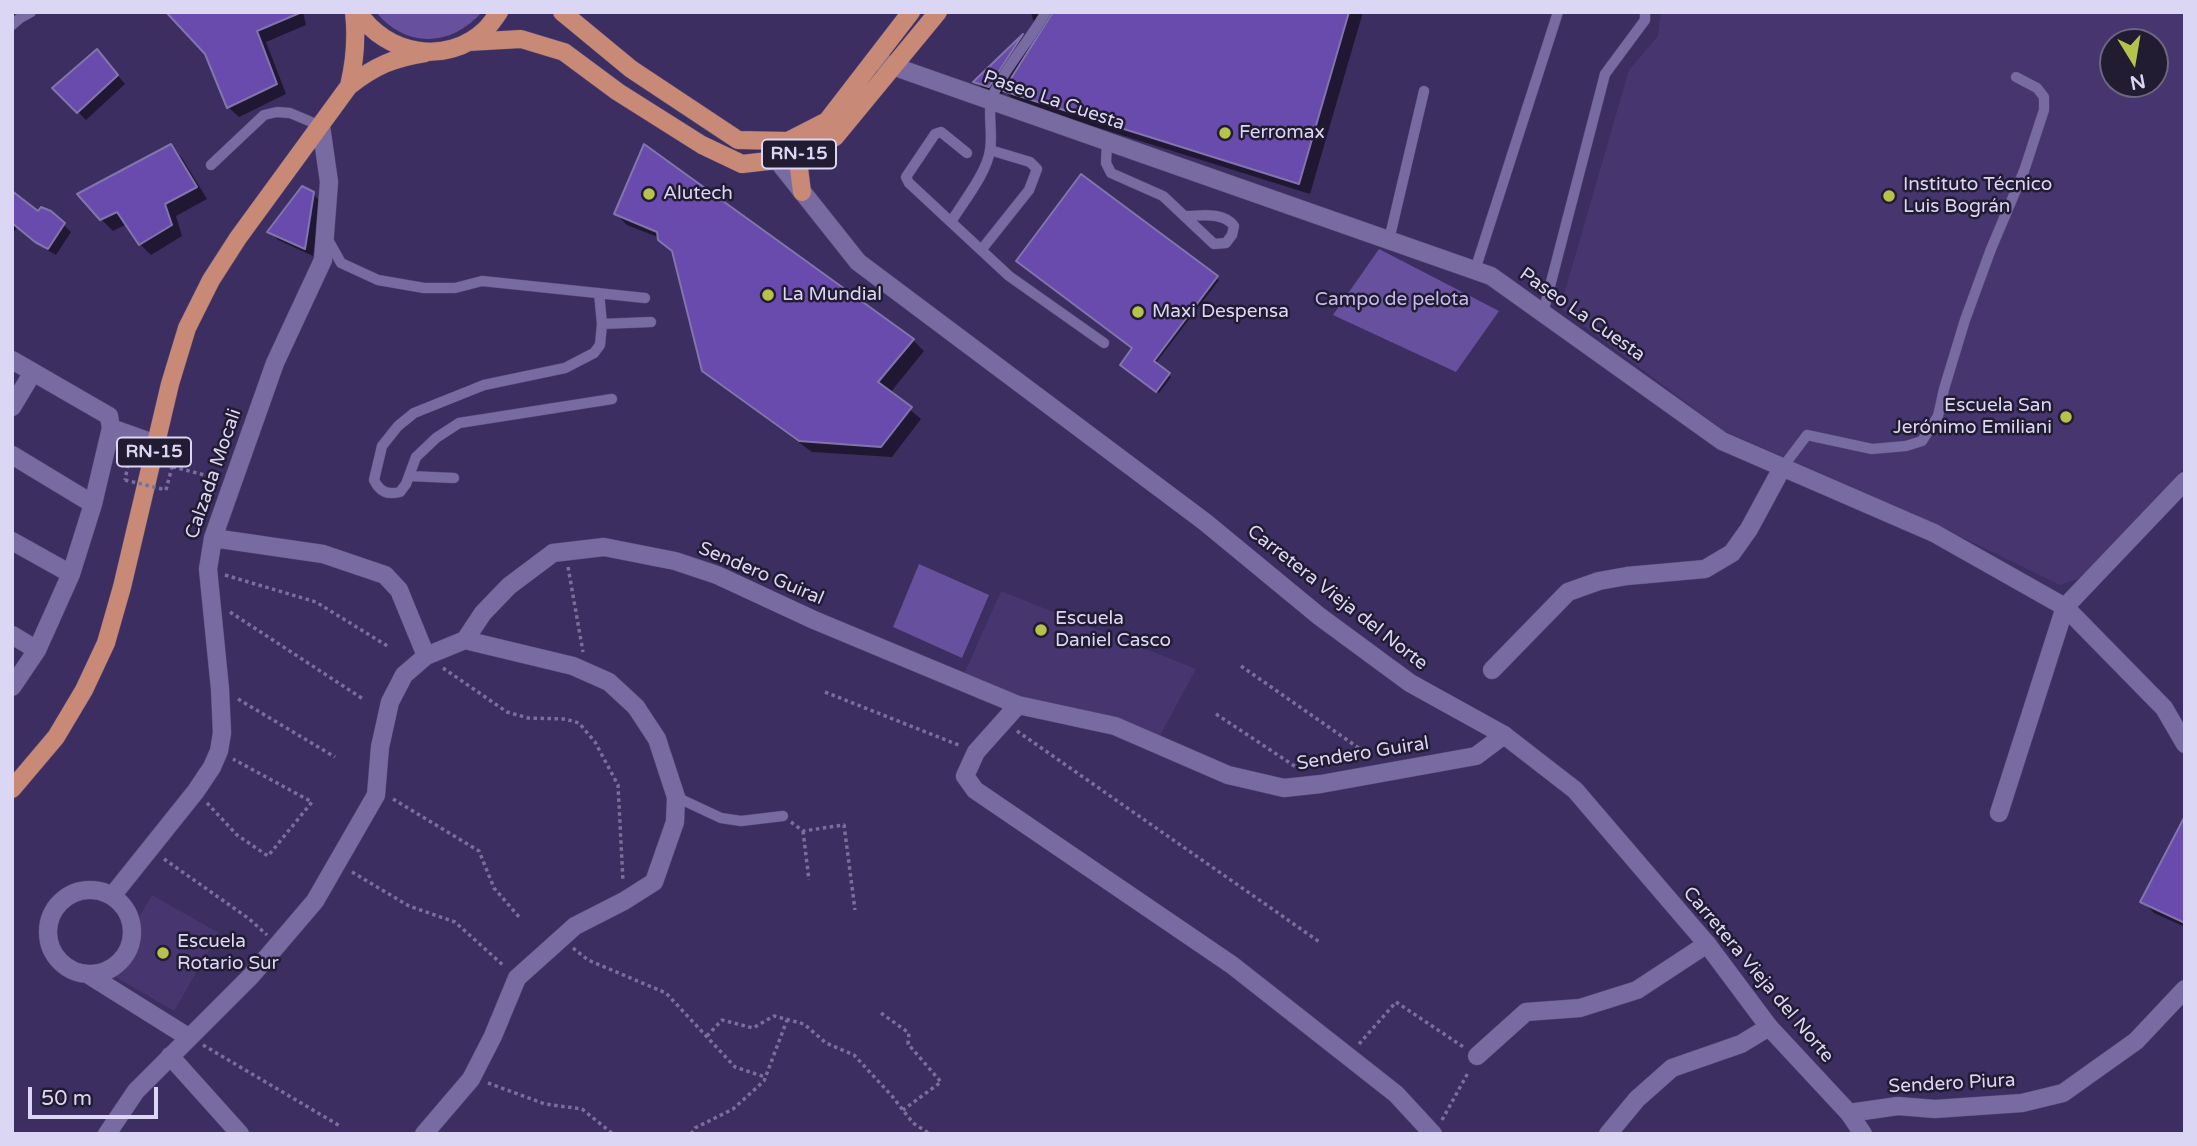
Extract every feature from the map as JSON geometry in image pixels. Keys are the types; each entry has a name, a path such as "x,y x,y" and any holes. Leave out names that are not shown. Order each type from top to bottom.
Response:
{"main road":[{"name":"RN-15","path":"356,12 383,39 403,49 425,53"},
{"name":"RN-15","path":"349,86 355,60 356,12"},
{"name":"RN-15","path":"12,789 55,737 84,690 106,643 170,384 187,328 211,280 238,238 349,86 380,65 397,58 448,50 468,42 486,29 499,12"},
{"name":"RN-15","path":"562,12 631,69 738,140 789,141 827,121 911,12"},
{"name":"RN-15","path":"468,42 521,39 564,52 618,92 702,145 742,164 777,160 804,153 835,137 938,12"},
{"path":"802,192 799,168 804,153"}],"street":[{"name":"Paseo La Cuesta","path":"874,59 1491,276 1722,441 1934,533 2064,607 2164,708 2185,744"},
{"name":"Calzada Mocali","path":"112,896 196,791 219,751 222,733 220,689 208,569 213,538 275,363 323,260 329,182 321,126"},
{"name":"Carretera Vieja del Norte","path":"777,160 858,262 1205,522 1319,616 1410,683 1504,736 1575,790 1707,944 1769,1027 1849,1114 1863,1134"},
{"path":"12,360 108,416 111,428 93,504 71,574 37,650 12,687"},
{"path":"12,407 33,372"},
{"path":"111,428 153,452"},
{"path":"12,455 93,504"},
{"path":"1492,670 1568,592 1599,580 1705,569 1732,553 1749,529 1782,468"},
{"path":"1999,813 2064,607 2185,481"},
{"path":"213,538 323,554 386,575 399,590 426,656"},
{"path":"12,541 71,574"},
{"name":"Sendero Guiral","path":"465,640 483,613 509,586 553,553 604,547 675,561 717,576 814,620 1018,705 1115,726 1228,775 1284,788 1321,784 1476,756 1504,736"},
{"path":"12,635 37,650"},
{"path":"107,1134 136,1091 251,975 315,901 376,795 380,747 390,702 404,675 426,656 465,640 573,666 609,682 636,707 657,739 676,797 675,822 654,882 575,926 517,978 493,1036 471,1079 424,1134"},
{"path":"1018,705 976,752 965,776 975,790 1232,965 1437,1128"},
{"path":"89,975 103,973 115,967 131,944 132,930 130,917 123,905 112,896 87,890 64,899 55,909 48,933 50,946 56,957 65,966 89,975 188,1037"},
{"path":"1477,1056 1526,1012 1580,1008 1637,990 1707,944"},
{"name":"Sendero Piura","path":"1849,1114 1898,1106 1935,1109 2022,1102 2063,1093 2136,1041 2184,991"},
{"path":"1608,1134 1637,1100 1672,1068 1741,1044 1769,1027"},
{"path":"170,1056 240,1134"}],"lane":[{"path":"12,25 31,12"},
{"path":"951,222 987,163 990,150 991,102 997,87 1046,12"},
{"path":"1475,270 1558,12"},
{"path":"1543,313 1605,74 1645,20 1645,12"},
{"path":"1782,468 1807,435 1872,449 1906,446 1922,441 1938,416 1965,320 1991,248 2024,171 2044,110 2043,97 2037,88 2016,77"},
{"path":"1389,240 1423,91"},
{"path":"211,165 264,115 290,113 321,126"},
{"path":"967,153 941,132 935,134 906,177 909,184 1009,276 1104,342"},
{"path":"1107,142 1106,163 1111,173 1163,196 1184,216 1214,244 1226,243 1232,236 1234,226 1230,220 1216,215 1184,216"},
{"path":"982,250 1029,190 1037,169 1030,162 990,150"},
{"path":"325,235 341,263 378,280 424,288 455,288 482,281 645,298"},
{"path":"599,293 602,324 600,345 594,353 575,364 484,385 407,417 382,446 374,480 379,490 387,494 400,492 416,457 436,438 459,423 612,399"},
{"path":"602,324 651,322"},
{"path":"409,476 454,478"},
{"path":"676,797 720,818 741,821 783,816"}],"path":[{"path":"107,452 130,454 125,480 166,490 172,467"},
{"path":"153,452 172,467 231,483"},
{"path":"566,551 574,612 587,673"},
{"path":"208,569 316,602 388,647"},
{"path":"212,600 363,699"},
{"path":"426,656 507,712 528,718 565,719 579,723 595,742 618,785 624,901"},
{"path":"1241,666 1392,771"},
{"path":"220,689 335,757"},
{"path":"825,692 976,752"},
{"path":"1216,714 1321,784"},
{"path":"1004,722 1321,943"},
{"path":"196,791 237,835 268,856 312,802 219,751"},
{"path":"376,789 479,851 495,888 520,918"},
{"path":"783,816 803,831 844,825 855,910"},
{"path":"803,831 809,880"},
{"path":"150,849 248,918 277,944"},
{"path":"338,863 410,906 454,922 517,978"},
{"path":"560,939 588,960 666,993 735,1067 765,1077"},
{"path":"1348,1056 1396,1002 1477,1056 1437,1128"},
{"path":"881,1013 909,1032 908,1044 941,1082 902,1110"},
{"path":"707,1036 722,1020 752,1028 774,1016 804,1024 826,1043 854,1055 913,1124 930,1134"},
{"path":"691,1134 695,1128 733,1109 764,1081 787,1020"},
{"path":"188,1037 340,1126"},
{"path":"471,1079 499,1086 545,1104 582,1109 613,1134"}],"shaded area":[{"name":"Instituto Técnico Luis Bográn","path":"1661,12 2185,12 2185,467 2081,578 2060,585 1916,515 1724,431 1560,308 1629,70 1658,36"},
{"name":"Escuela Daniel Casco","path":"1001,591 1196,669 1157,741 1013,699 964,674"},
{"name":"Escuela Rotario Sur","path":"152,895 219,933 174,1011 107,972"}],"green space":[{"path":"376,12 482,12 457,32 429,39 401,33"},
{"name":"Campo de pelota","path":"1379,249 1499,311 1456,372 1333,315"},
{"path":"919,564 989,595 962,658 893,627"}],"building":[{"path":"166,12 302,12 257,31 277,84 227,108 205,54"},
{"name":"Ferromax","path":"1053,12 1349,12 1299,184 1003,91"},
{"path":"1023,34 989,87 973,82"},
{"path":"97,49 118,75 77,113 52,88"},
{"path":"171,144 197,187 165,204 172,225 139,245 117,212 100,220 77,194"},
{"name":"La Mundial","path":"644,144 914,339 878,382 912,407 881,447 799,441 702,371 672,251 658,240 657,232 614,214"},
{"name":"Maxi Despensa","path":"1081,174 1218,276 1154,361 1170,373 1156,392 1120,365 1132,348 1016,261"},
{"path":"302,186 314,192 305,249 267,232"},
{"path":"12,191 38,211 41,207 51,211 65,223 48,249 12,223"},
{"path":"2185,816 2185,923 2140,902"}],"place":[{"name":"Ferromax","path":"1225,133"},
{"name":"Alutech","path":"649,194"},
{"name":"Instituto Técnico Luis Bográn","path":"1889,196"},
{"name":"La Mundial","path":"768,295"},
{"name":"Maxi Despensa","path":"1138,312"},
{"name":"Escuela San Jerónimo Emiliani","path":"2066,417"},
{"name":"Escuela Daniel Casco","path":"1041,630"},
{"name":"Escuela Rotario Sur","path":"163,953"}]}
